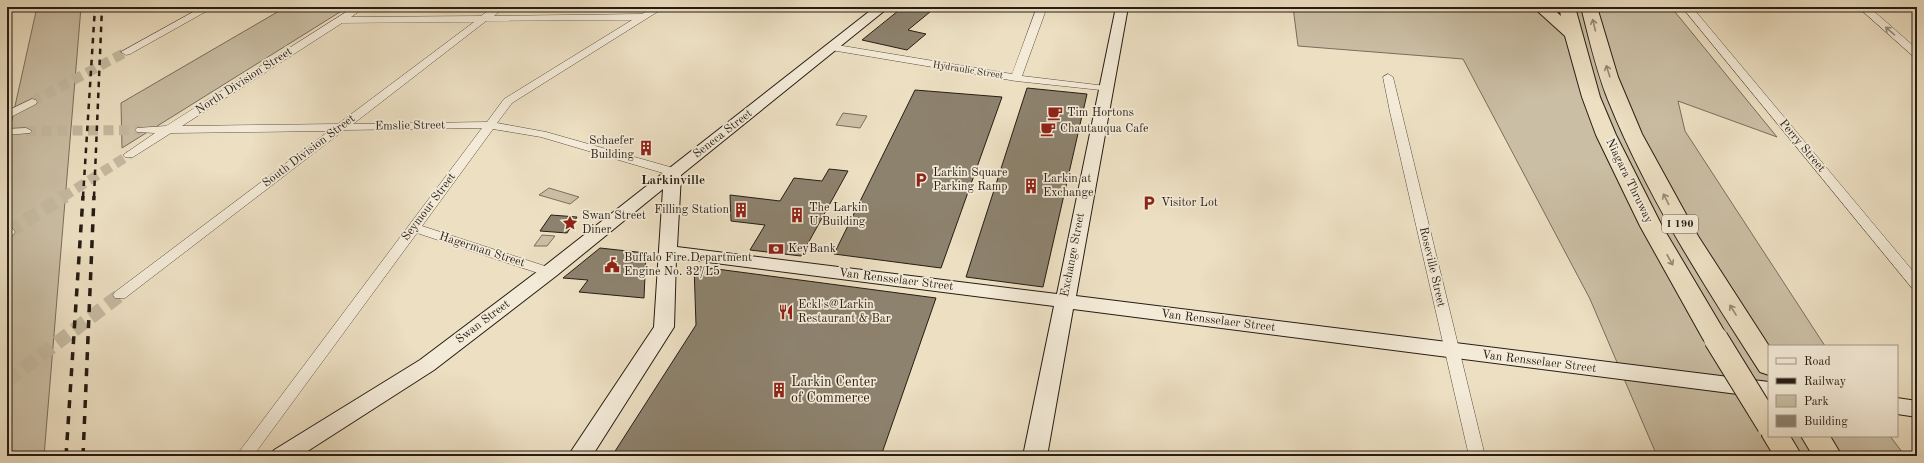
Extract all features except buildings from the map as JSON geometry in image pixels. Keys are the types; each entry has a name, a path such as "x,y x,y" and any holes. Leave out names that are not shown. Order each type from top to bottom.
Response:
{"highway":[{"path":"1541,7 1575,41"},
{"name":"Niagara Thruway","path":"1567,7 1591,97 1606,135 1652,226 1716,339 1768,423"},
{"name":"Niagara Thruway","path":"1589,7 1598,42 1617,100 1672,211 1768,364"},
{"path":"1777,437 1788,456"}],"street":[{"path":"126,52 209,7"},
{"name":"North Division Street","path":"129,155 360,7"},
{"name":"South Division Street","path":"120,295 499,7"},
{"path":"576,18 589,7"},
{"name":"Seymour Street","path":"244,456 508,101 660,7"},
{"name":"Seneca Street","path":"673,172 883,7"},
{"path":"1016,78 1042,7"},
{"name":"Exchange Street","path":"1035,456 1122,7"},
{"name":"Perry Street","path":"1687,7 1917,286"},
{"path":"1863,7 1917,54"},
{"path":"339,20 644,17"},
{"name":"Hydraulic Street","path":"831,47 1016,78 1106,89"},
{"name":"Roseville Street","path":"1388,77 1477,456"},
{"path":"7,116 32,102"},
{"name":"Emslie Street","path":"141,130 490,125 542,134 673,172"},
{"path":"7,132 26,131"},
{"path":"580,456 664,327 667,251 673,172"},
{"name":"Swan Street","path":"282,456 427,365 549,272 673,172"},
{"name":"Hagerman Street","path":"414,228 549,272"},
{"name":"Van Rensselaer Street","path":"667,251 1768,390"},
{"path":"1898,406 1917,409"}],"green space":[{"path":"37,7 81,7 44,456 7,456 7,142"},
{"path":"286,7 348,7 122,148 121,103"},
{"path":"1293,7 1671,7 1777,137 1678,101 1685,131 1824,345 1768,345 1768,437 1891,437 1905,456 1657,456 1590,299 1463,59 1298,46"},
{"path":"843,113 867,116 860,128 836,125"},
{"path":"549,188 579,197 570,204 539,195"},
{"path":"542,235 555,236 547,246 534,246"}],"tunnel":[{"path":"32,102 126,52"},
{"path":"26,131 141,130"},
{"path":"63,197 129,155"},
{"path":"8,232 65,196"},
{"path":"7,381 120,295"}],"railway":[{"path":"83,197 95,7"},
{"path":"94,197 102,7"},
{"path":"66,456 83,196"},
{"path":"83,456 94,196"}],"place":[{"name":"Tim Hortons","path":"1055,113"},
{"name":"Chautauqua Cafe","path":"1048,129"},
{"name":"Schaefer Building","path":"646,148"},
{"name":"Larkin Square Parking Ramp","path":"921,180"},
{"name":"Larkin at Exchange","path":"1031,186"},
{"name":"Visitor Lot","path":"1149,203"},
{"name":"Filling Station","path":"741,210"},
{"name":"The Larkin U Building","path":"797,215"},
{"name":"Swan Street Diner","path":"570,223"},
{"name":"KeyBank","path":"776,249"},
{"name":"Buffalo Fire Department Engine No. 32/L5","path":"612,265"},
{"name":"Eckl's@Larkin Restaurant & Bar","path":"786,312"},
{"name":"Larkin Center of Commerce","path":"779,390"}],"district":[{"name":"Larkinville","path":"673,180"}]}
